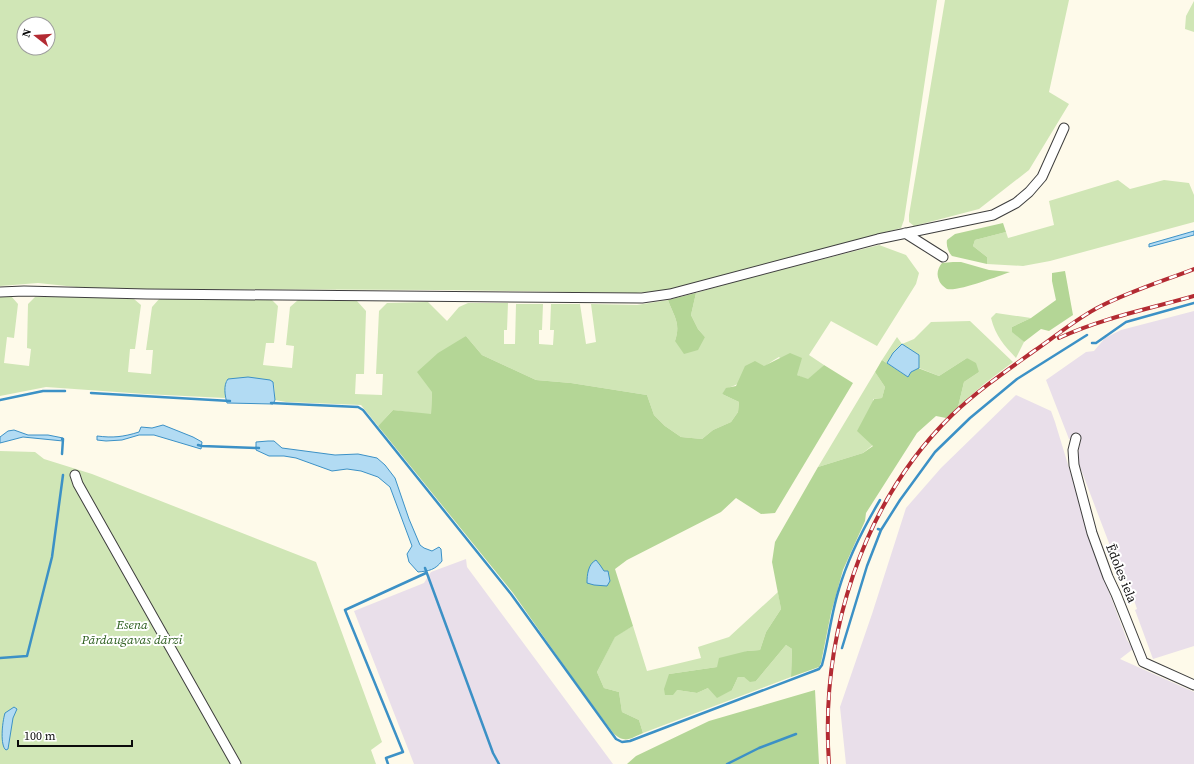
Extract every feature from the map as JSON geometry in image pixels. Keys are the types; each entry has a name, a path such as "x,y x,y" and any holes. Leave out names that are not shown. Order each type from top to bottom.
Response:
{"street":[{"path":"0,292 642,298 670,294 878,239 992,215 1016,203 1029,192 1042,177 1064,128"},
{"path":"906,233 943,257"},
{"name":"Ēdoles iela","path":"1076,438 1074,465 1092,533 1108,577 1143,662 1194,685"},
{"path":"74,475 236,764"}],"shaded area":[{"path":"1194,311 1194,646 1153,659 1135,610 1137,609 1134,600 1131,600 1077,459 1081,439 1069,439 1046,380 1086,352 1094,351 1105,338 1121,330"},
{"path":"1016,395 1051,411 1097,560 1127,640 1133,649 1120,659 1194,692 1194,764 846,764 840,707 906,508 941,468"},
{"path":"466,559 467,567 613,764 414,764 354,611 424,583 431,572"}],"green space":[{"path":"0,0 937,0 904,220 901,228 668,290 636,293 442,290 143,289 86,288 38,283 0,286"},
{"path":"945,0 1069,0 1049,92 1069,104 1029,170 979,209 914,226 909,222 909,215"},
{"path":"1194,1 1194,32 1185,29 1186,16"},
{"path":"1118,180 1130,189 1164,180 1189,183 1194,195 1194,222 1050,261 1023,266 987,264 987,257 973,246 975,240 1006,232 1008,238 1054,225 1049,201"},
{"path":"1003,223 1006,232 975,240 973,246 987,257 987,264 952,256 949,253 947,240 955,234"},
{"path":"879,245 906,255 919,273 916,284 877,346 831,321 809,355 824,365 808,380 797,375 779,357 746,379 726,389 722,394 739,402 738,412 731,422 713,430 702,439 681,437 665,426 654,415 647,395 571,383 536,380 482,355 466,336 432,392 431,415 393,410 378,426 361,405 286,402 275,400 274,384 226,381 225,398 46,387 0,396 0,297 11,296 18,304 14,338 7,337 4,363 29,366 31,349 27,348 28,304 35,297 70,296 134,299 141,305 135,349 130,349 128,372 151,374 153,350 146,350 152,307 160,298 271,299 278,306 274,343 266,343 263,365 292,368 294,346 286,345 290,307 298,300 357,301 366,311 364,374 356,374 355,394 382,395 383,374 376,374 379,311 387,303 428,302 447,321 459,307 468,303 508,303 507,330 504,330 504,344 515,344 516,304 543,304 542,330 539,330 539,344 553,345 554,330 550,330 551,304 580,304 586,344 596,342 591,304 637,305 668,300 677,325 677,335 675,341 705,337 698,329 691,315 696,293 744,279"},
{"path":"961,262 989,270 1010,272 968,286 947,289 940,281 938,271 942,263"},
{"path":"1065,271 1073,315 1049,331 1041,329 1024,342 1012,332 1012,327 1031,318 1056,300 1052,273"},
{"path":"696,293 691,315 698,329 705,337 698,350 684,354 675,341 677,335 677,325 668,300"},
{"path":"996,313 1031,318 1012,327 1013,332 1024,342 1016,358 1004,345 995,330 991,318"},
{"path":"970,321 1013,362 984,384 958,407 964,382 979,372 967,358 939,376 919,368 919,358 893,353 887,363 882,360 897,337 902,344 914,339 931,322"},
{"path":"466,336 482,355 536,380 571,383 647,395 654,415 665,426 681,437 702,439 713,430 731,422 738,412 739,402 722,394 726,388 736,386 745,366 755,361 764,366 790,353 802,358 797,375 808,379 824,365 853,383 775,513 761,514 736,498 721,512 627,560 615,569 633,626 615,637 597,672 604,688 619,692 622,712 639,720 643,733 632,738 622,739 614,734 513,593 378,426 393,410 431,414 432,392 417,372 438,353"},
{"path":"967,358 976,363 979,372 964,382 958,407 946,418 936,416 917,433 866,513 865,521 843,570 831,613 819,667 791,677 792,649 786,645 756,681 750,682 744,677 738,677 732,690 717,698 708,688 697,693 677,690 673,695 665,695 664,689 669,674 717,667 719,658 747,651 760,650 766,632 781,609 772,562 775,542 818,467 863,453 873,446 857,431 874,399 882,398 885,387 875,372 882,360 908,377 911,372 918,368 939,376"},
{"path":"875,372 885,387 882,398 873,399 873,445 863,453 818,467"},
{"name":"Esena Pārdaugavas dārzi","path":"0,451 35,452 44,459 92,474 316,562 382,742 371,750 376,764 0,764"},
{"path":"778,592 781,609 766,632 760,650 747,651 717,667 669,674 677,690 697,693 708,688 732,690 738,677 744,677 756,681 786,645 792,649 791,677 643,733 639,720 622,712 619,692 604,688 597,672 615,636 633,626 647,671 701,658 698,647 729,637"},
{"path":"815,690 819,764 627,764 636,756 709,721"}],"water":[{"path":"1194,231 1194,235 1149,247 1149,244"},
{"path":"902,344 919,355 919,368 911,372 908,377 887,363 893,353"},
{"path":"248,377 270,380 273,382 275,400 273,404 227,403 225,394 226,381 228,379"},
{"path":"163,425 202,442 201,449 154,435 139,435 122,440 97,440 97,436 123,436 139,432 141,427 152,428"},
{"path":"14,430 28,435 48,435 63,438 63,441 23,437 0,443 0,437 8,431"},
{"path":"274,441 282,448 335,455 358,454 377,458 385,465 395,478 409,519 420,545 432,551 439,547 441,549 442,561 432,570 418,572 409,562 407,554 412,546 390,487 378,477 361,471 347,469 332,471 296,458 269,456 256,450 256,442"},
{"path":"596,560 604,571 608,571 610,581 607,586 587,583 591,564"},
{"path":"14,707 17,709 13,718 8,749 6,750 2,739 4,717 5,713"}],"waterway":[{"path":"1092,343 1096,343 1126,322 1194,303"},
{"path":"881,530 900,500 935,452 970,418 1017,379 1087,335"},
{"path":"0,400 43,391 65,391"},
{"path":"91,393 230,401"},
{"path":"271,403 358,407 363,410 511,594 616,739 622,742 630,741 819,669 822,665 834,606 843,577 857,543 880,500"},
{"path":"62,439 62,454"},
{"path":"198,445 259,448"},
{"path":"0,658 27,656 52,557 63,475"},
{"path":"842,648 867,566 881,530 878,529"},
{"path":"425,568 493,753 499,764"},
{"path":"388,764 386,758 403,752 345,610 426,573"},
{"path":"727,764 759,748 796,734"}],"railway":[{"path":"829,764 828,716 832,669 840,622 853,576 871,531 893,489 920,450 952,415 971,398 1075,322 1112,301 1194,269"},
{"path":"1059,338 1109,319 1194,296"}]}
